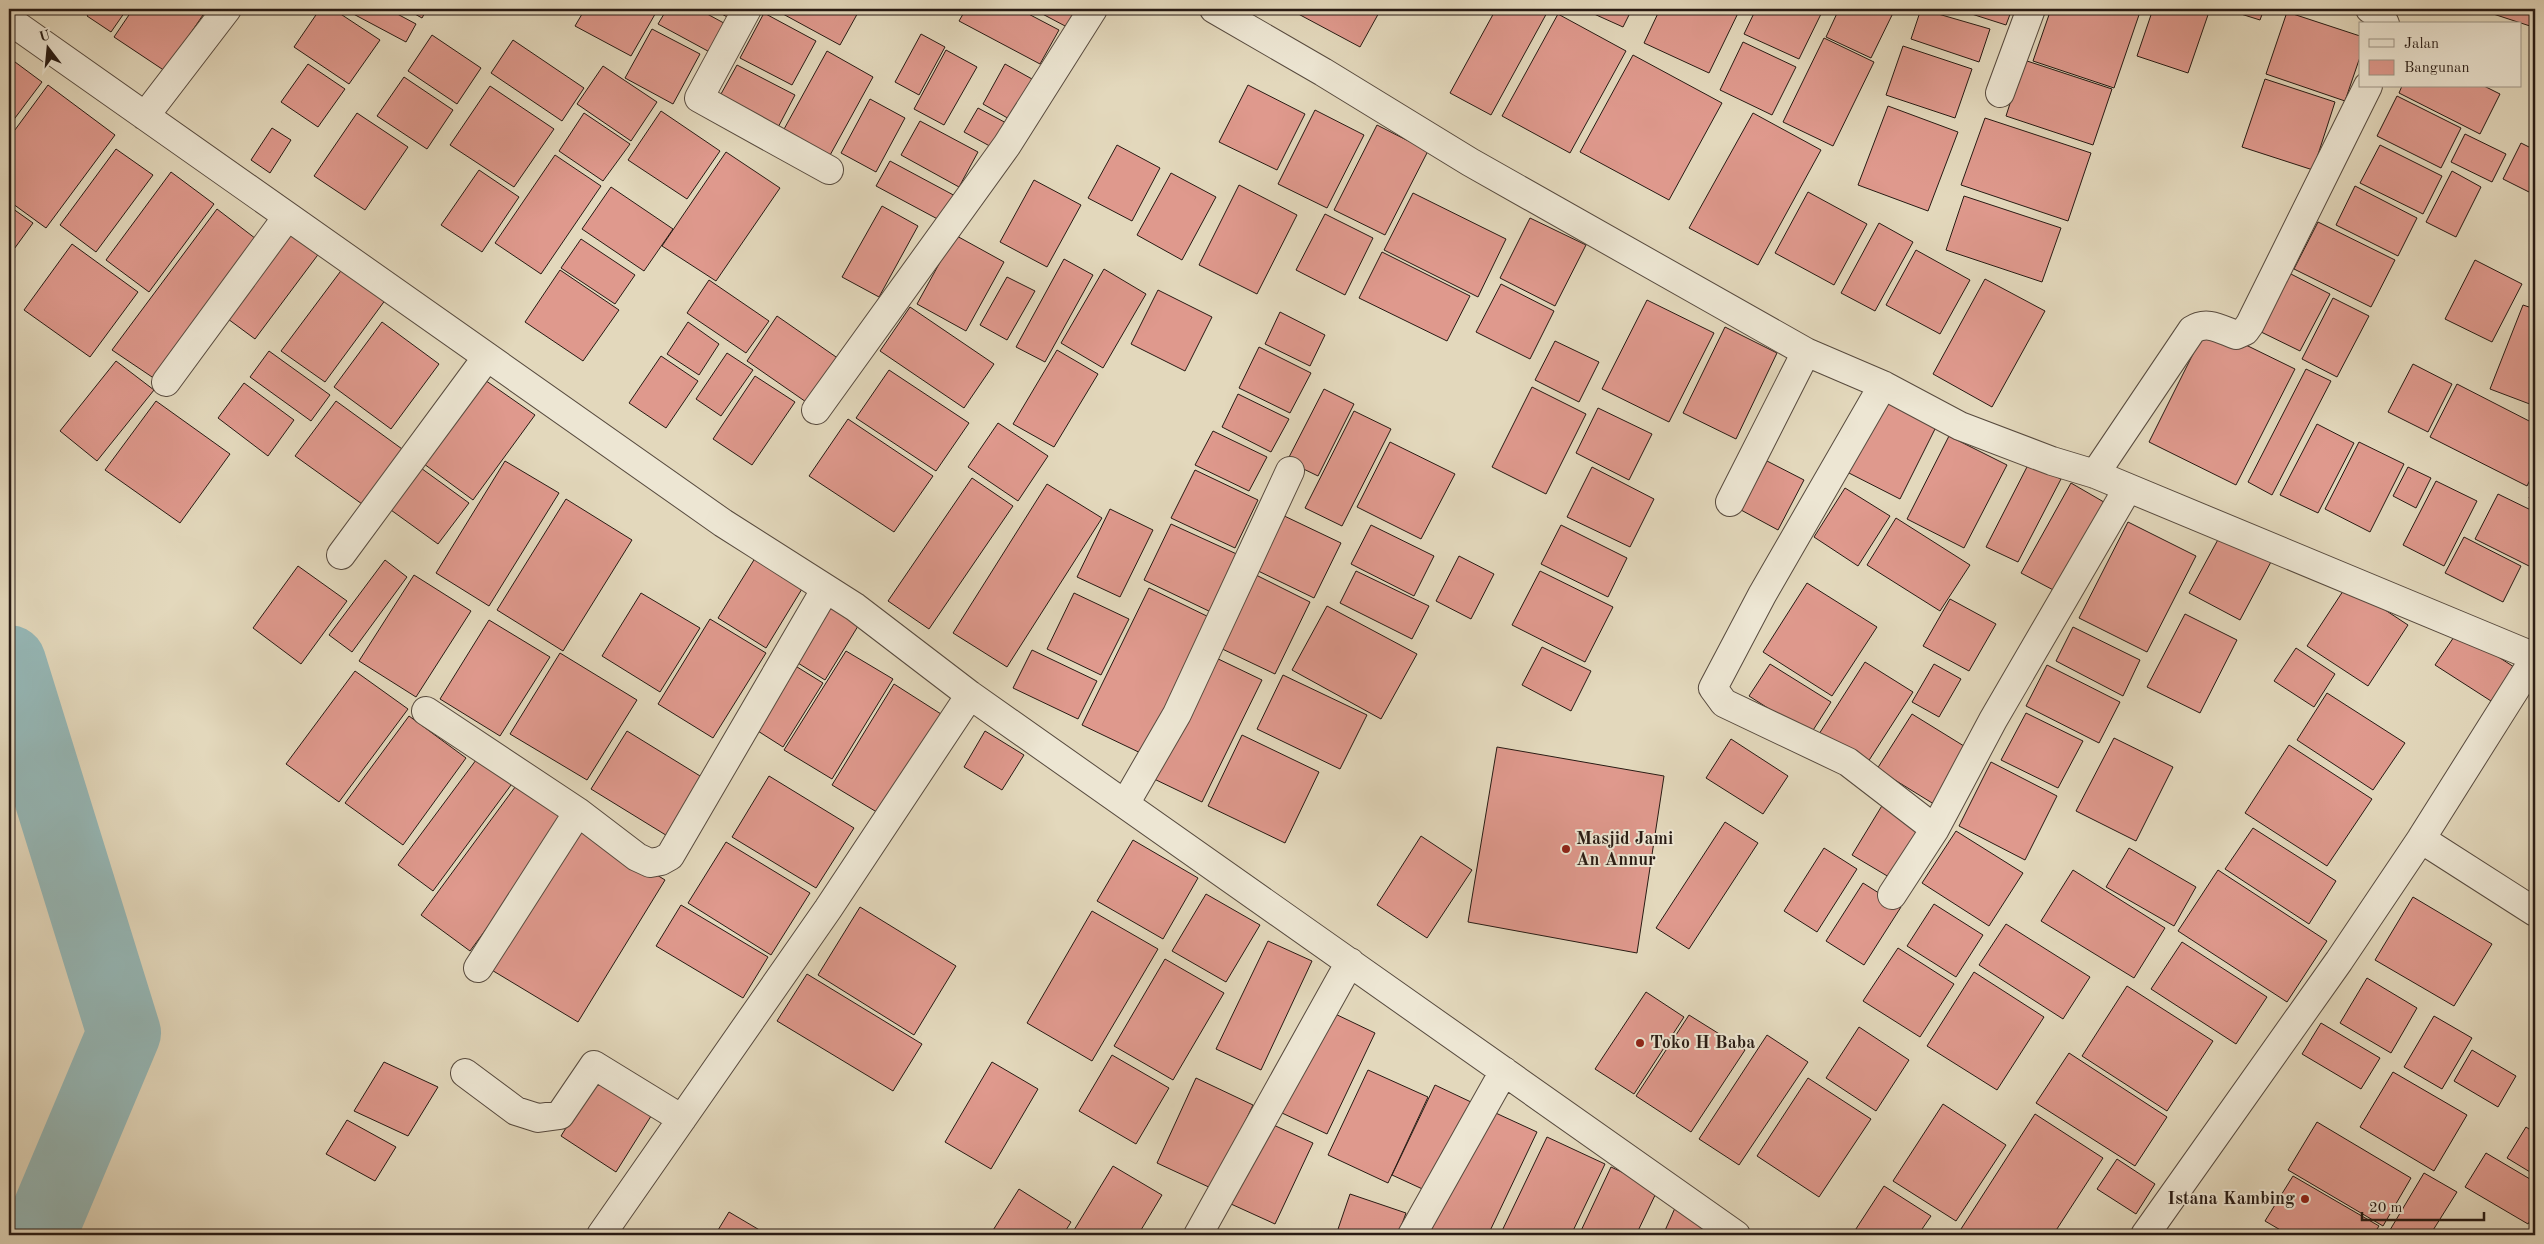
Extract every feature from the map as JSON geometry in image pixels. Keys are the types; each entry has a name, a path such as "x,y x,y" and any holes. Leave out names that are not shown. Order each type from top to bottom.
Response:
{"street":[{"path":"144,116 227,9"},
{"path":"747,9 699,98 829,170"},
{"path":"816,410 1007,145 1092,9"},
{"path":"1214,9 1323,72 1470,162 1806,352 1883,385 1960,426 2052,461 2095,474 2535,657 2421,839 2339,961 2145,1235"},
{"path":"2000,94 2031,9"},
{"path":"2370,9 2381,16 2384,22"},
{"path":"9,20 723,523 825,590 855,607 970,695 1736,1235"},
{"path":"2095,474 2192,330 2201,324 2210,325 2236,335 2245,331 2367,88"},
{"path":"166,382 287,216"},
{"path":"1730,502 1806,352"},
{"path":"341,555 487,357"},
{"path":"1883,385 1762,595 1713,688 1724,703 1848,762 1934,829"},
{"path":"1125,804 1177,714 1290,471"},
{"path":"1892,895 1934,829 1993,720 2128,488"},
{"path":"426,711 578,812 637,857 650,863 661,861 670,856 825,590"},
{"path":"601,1235 828,909 970,695"},
{"path":"478,968 578,812"},
{"path":"2421,839 2535,912"},
{"path":"1198,1235 1350,962"},
{"path":"464,1073 516,1111 538,1118 560,1115 594,1065 682,1119"},
{"path":"1412,1235 1504,1070"}],"building":[{"path":"92,9 127,9 111,32 87,16"},
{"path":"133,9 207,9 165,71 114,37"},
{"path":"320,9 333,9 380,40 349,84 294,47"},
{"path":"344,9 388,9 416,24 406,42"},
{"path":"406,9 427,9 422,18"},
{"path":"585,9 658,9 631,56 575,26"},
{"path":"667,9 698,9 733,28 717,56 658,24"},
{"path":"712,9 744,9 737,22"},
{"path":"786,9 860,9 840,45 783,14"},
{"path":"966,9 1019,9 1059,30 1040,64 959,21"},
{"path":"1033,9 1077,9 1067,27"},
{"path":"1289,9 1381,9 1360,47"},
{"path":"1496,9 1549,9 1491,115 1450,93"},
{"path":"1583,9 1632,9 1623,27"},
{"path":"1660,9 1740,9 1709,73 1644,43"},
{"path":"1756,9 1809,9 1821,14 1799,59 1744,34"},
{"path":"1839,9 1895,9 1871,58 1826,37"},
{"path":"1921,9 1990,29 1979,62 1911,39"},
{"path":"1956,9 2012,9 2006,25"},
{"path":"2051,9 2141,9 2114,88 2033,61"},
{"path":"2153,9 2210,9 2188,73 2137,56"},
{"path":"2225,9 2264,9 2260,20"},
{"path":"2478,9 2535,9 2530,26"},
{"path":"2287,12 2359,36 2359,60 2345,101 2266,74"},
{"path":"764,13 816,41 792,85 740,58"},
{"path":"1558,14 1626,51 1570,153 1502,116"},
{"path":"652,29 700,54 673,104 625,78"},
{"path":"921,34 945,47 919,95 895,82"},
{"path":"432,35 481,68 457,104 408,71"},
{"path":"1824,38 1874,62 1833,146 1783,122"},
{"path":"513,40 584,88 562,121 491,73"},
{"path":"1743,42 1796,67 1772,115 1720,90"},
{"path":"1903,46 1972,69 1955,118 1886,95"},
{"path":"946,50 977,67 944,125 914,109"},
{"path":"827,51 873,77 829,157 783,131"},
{"path":"1633,55 1722,103 1669,200 1580,152"},
{"path":"11,59 42,82 9,126 9,63"},
{"path":"2024,60 2112,89 2093,145 2006,116"},
{"path":"308,64 345,89 318,127 281,102"},
{"path":"1005,64 1041,84 1018,124 983,104"},
{"path":"737,65 795,95 774,135 716,103"},
{"path":"603,66 657,102 631,141 577,104"},
{"path":"404,77 453,110 427,149 377,116"},
{"path":"2265,79 2335,102 2313,170 2242,147"},
{"path":"48,85 115,135 46,228 9,201 9,138"},
{"path":"1248,85 1305,114 1277,170 1219,142"},
{"path":"490,86 554,129 514,187 450,145"},
{"path":"2401,88 2488,88 2500,94 2480,134 2399,93"},
{"path":"2397,96 2461,128 2441,168 2377,136"},
{"path":"870,99 905,118 876,172 841,153"},
{"path":"1888,106 1958,132 1928,211 1858,185"},
{"path":"978,108 1010,125 997,150 964,132"},
{"path":"1315,110 1364,135 1327,208 1278,184"},
{"path":"661,111 720,151 687,199 628,160"},
{"path":"357,113 408,147 365,210 314,176"},
{"path":"584,113 630,144 603,181 559,151"},
{"path":"1753,113 1821,150 1758,265 1689,228"},
{"path":"1985,118 2091,153 2068,221 1961,185"},
{"path":"920,121 978,152 959,187 901,155"},
{"path":"1377,125 1428,151 1385,235 1334,210"},
{"path":"272,128 291,140 270,173 251,160"},
{"path":"2465,134 2506,154 2492,182 2451,162"},
{"path":"2521,143 2535,150 2535,195 2503,179"},
{"path":"1117,145 1160,168 1132,221 1088,198"},
{"path":"2380,145 2442,176 2423,214 2360,183"},
{"path":"116,149 153,175 96,252 60,225"},
{"path":"726,152 780,188 716,281 662,246"},
{"path":"555,155 601,186 541,274 495,243"},
{"path":"890,161 959,198 945,223 876,186"},
{"path":"479,170 519,197 482,252 441,225"},
{"path":"2452,171 2481,187 2456,237 2426,222"},
{"path":"171,172 214,204 149,292 106,260"},
{"path":"1171,173 1216,197 1182,260 1137,235"},
{"path":"1034,180 1081,205 1047,267 1000,242"},
{"path":"1239,185 1297,215 1257,294 1199,265"},
{"path":"2355,186 2417,218 2398,256 2336,225"},
{"path":"611,187 673,229 644,271 582,229"},
{"path":"1808,192 1867,224 1834,285 1775,253"},
{"path":"1413,193 1506,239 1478,297 1384,250"},
{"path":"1964,196 2061,228 2042,282 1946,250"},
{"path":"9,206 33,223 9,256"},
{"path":"882,206 918,226 879,297 842,277"},
{"path":"217,209 260,242 158,381 112,350"},
{"path":"1325,214 1373,238 1345,295 1296,270"},
{"path":"1530,218 1586,245 1555,306 1500,278"},
{"path":"2318,222 2395,260 2371,307 2294,269"},
{"path":"1879,223 1913,242 1875,311 1841,293"},
{"path":"292,232 320,252 255,339 228,319"},
{"path":"955,235 1004,262 966,331 917,304"},
{"path":"581,239 635,275 615,304 561,268"},
{"path":"72,244 138,292 90,357 24,310"},
{"path":"1916,250 1970,280 1940,334 1886,305"},
{"path":"1382,252 1470,296 1447,341 1359,298"},
{"path":"1064,259 1093,275 1045,362 1016,347"},
{"path":"2475,260 2522,284 2492,342 2445,319"},
{"path":"343,268 386,299 325,382 281,351"},
{"path":"1104,269 1146,294 1103,368 1061,343"},
{"path":"560,270 619,310 583,361 525,322"},
{"path":"2287,272 2330,294 2300,351 2257,330"},
{"path":"1007,277 1035,291 1007,340 980,325"},
{"path":"1985,279 2045,311 1992,407 1933,374"},
{"path":"709,280 769,321 746,353 687,313"},
{"path":"1501,284 1554,311 1530,359 1476,332"},
{"path":"1158,290 1212,317 1185,371 1131,344"},
{"path":"2333,298 2369,316 2337,377 2302,359"},
{"path":"1647,300 1714,333 1669,422 1602,389"},
{"path":"2523,305 2535,309 2535,406 2490,389"},
{"path":"910,307 994,364 964,408 880,351"},
{"path":"1280,312 1325,335 1310,366 1265,344"},
{"path":"777,316 839,359 809,404 747,361"},
{"path":"382,322 439,364 391,429 334,387"},
{"path":"688,322 719,344 699,375 667,354"},
{"path":"2207,326 2295,369 2236,485 2149,442"},
{"path":"1725,327 1777,353 1736,439 1683,413"},
{"path":"1555,341 1599,362 1579,402 1535,380"},
{"path":"1259,347 1311,373 1290,413 1239,388"},
{"path":"1057,350 1098,374 1054,447 1013,424"},
{"path":"269,351 330,395 311,421 250,377"},
{"path":"727,353 753,370 721,416 696,399"},
{"path":"661,356 698,381 666,428 629,403"},
{"path":"116,361 154,390 97,461 60,431"},
{"path":"2413,364 2452,384 2428,432 2388,412"},
{"path":"2306,369 2331,381 2272,495 2248,482"},
{"path":"889,370 969,423 936,471 856,418"},
{"path":"755,376 795,402 752,465 713,439"},
{"path":"482,378 535,415 473,500 420,461"},
{"path":"244,383 294,420 268,456 218,418"},
{"path":"2457,384 2535,424 2535,470 2527,486 2430,437"},
{"path":"1532,387 1586,414 1546,494 1492,467"},
{"path":"1324,389 1354,404 1318,476 1287,461"},
{"path":"1238,394 1289,419 1271,452 1222,427"},
{"path":"1882,397 1937,425 1900,499 1845,471"},
{"path":"156,401 230,454 180,523 105,470"},
{"path":"336,401 409,454 369,509 295,456"},
{"path":"1598,408 1652,434 1629,480 1576,453"},
{"path":"1354,411 1391,429 1342,526 1305,508"},
{"path":"848,419 933,476 894,532 809,476"},
{"path":"998,423 1048,456 1018,501 968,467"},
{"path":"2317,424 2354,443 2318,513 2280,495"},
{"path":"1213,431 1267,457 1249,491 1195,465"},
{"path":"1949,436 2007,465 1964,548 1907,519"},
{"path":"1390,442 1455,474 1421,539 1357,507"},
{"path":"2359,442 2404,464 2370,532 2325,509"},
{"path":"505,461 559,493 489,606 436,573"},
{"path":"1767,461 1804,480 1778,530 1741,510"},
{"path":"414,463 469,503 438,544 384,505"},
{"path":"2029,463 2061,479 2018,562 1986,547"},
{"path":"1592,467 1654,499 1630,547 1567,517"},
{"path":"2408,467 2431,478 2416,508 2393,496"},
{"path":"1195,470 1258,500 1235,548 1171,518"},
{"path":"972,478 1013,506 929,629 888,601"},
{"path":"2436,481 2477,501 2444,566 2403,545"},
{"path":"2071,483 2109,505 2059,593 2021,573"},
{"path":"2535,483 2535,501 2529,498"},
{"path":"1047,484 1102,518 1007,667 953,633"},
{"path":"1845,488 1890,516 1858,566 1814,537"},
{"path":"2498,494 2535,512 2535,569 2475,539"},
{"path":"566,499 632,540 563,651 497,610"},
{"path":"1110,509 1153,530 1120,597 1077,577"},
{"path":"1278,513 1341,543 1314,598 1252,568"},
{"path":"1896,518 1970,565 1940,611 1867,565"},
{"path":"2128,522 2196,556 2147,652 2079,618"},
{"path":"1171,524 1241,556 1213,613 1144,580"},
{"path":"1371,525 1434,556 1414,596 1351,564"},
{"path":"1561,525 1627,558 1608,597 1541,564"},
{"path":"2221,534 2272,560 2240,620 2189,593"},
{"path":"2464,537 2521,566 2503,602 2445,573"},
{"path":"757,555 805,584 766,648 718,618"},
{"path":"1459,556 1494,574 1471,619 1436,601"},
{"path":"385,560 407,577 352,652 329,635"},
{"path":"298,566 347,601 301,664 253,628"},
{"path":"1356,571 1429,606 1412,639 1340,603"},
{"path":"1540,571 1613,607 1585,662 1512,625"},
{"path":"1252,573 1310,602 1275,674 1216,646"},
{"path":"414,575 471,611 416,697 359,661"},
{"path":"1807,583 1877,627 1832,696 1763,652"},
{"path":"2347,585 2408,625 2368,686 2307,646"},
{"path":"1149,588 1215,620 1149,757 1082,725"},
{"path":"641,593 700,628 660,692 602,656"},
{"path":"1074,593 1129,619 1101,675 1047,649"},
{"path":"828,597 863,618 825,680 790,658"},
{"path":"1950,599 1996,624 1969,671 1923,646"},
{"path":"1327,606 1417,654 1381,719 1292,670"},
{"path":"2185,614 2237,640 2200,713 2147,687"},
{"path":"710,619 766,653 713,738 658,704"},
{"path":"489,620 550,657 500,736 440,699"},
{"path":"2073,627 2140,660 2123,696 2056,661"},
{"path":"2458,631 2514,667 2491,701 2435,665"},
{"path":"1542,647 1591,671 1571,711 1522,685"},
{"path":"2296,648 2335,674 2314,707 2274,681"},
{"path":"1032,650 1097,681 1078,719 1013,688"},
{"path":"846,651 893,679 832,779 784,750"},
{"path":"560,653 637,700 587,780 510,734"},
{"path":"1210,655 1262,680 1202,802 1150,777"},
{"path":"789,662 823,683 783,747 750,726"},
{"path":"1865,662 1913,692 1866,765 1819,734"},
{"path":"1770,664 1831,702 1810,735 1749,696"},
{"path":"1934,664 1961,679 1939,717 1912,702"},
{"path":"2047,665 2120,702 2099,743 2026,706"},
{"path":"355,671 408,709 339,802 286,764"},
{"path":"1283,675 1367,715 1340,769 1257,729"},
{"path":"894,684 941,714 880,814 832,785"},
{"path":"2327,693 2405,743 2373,790 2297,740"},
{"path":"2026,713 2083,741 2058,788 2001,760"},
{"path":"1912,714 1972,751 1937,806 1877,769"},
{"path":"409,716 466,758 403,845 345,803"},
{"path":"627,731 705,779 669,837 591,789"},
{"path":"985,731 1024,755 1002,790 964,767"},
{"path":"1242,735 1319,772 1285,843 1208,806"},
{"path":"2114,738 2173,767 2136,841 2076,811"},
{"path":"1731,739 1788,776 1763,814 1706,778"},
{"path":"2289,745 2372,799 2327,866 2245,813"},
{"name":"Masjid Jami An Annur","path":"1497,747 1664,776 1637,953 1468,922"},
{"path":"479,756 514,781 433,891 398,865"},
{"path":"1991,762 2057,796 2025,860 1959,826"},
{"path":"769,776 854,828 816,888 732,837"},
{"path":"521,779 570,815 470,951 421,915"},
{"path":"1883,804 1925,829 1894,880 1852,855"},
{"path":"1725,822 1758,843 1689,949 1656,928"},
{"path":"578,826 665,880 578,1022 490,969"},
{"path":"2253,828 2336,881 2309,924 2225,869"},
{"path":"1956,831 2023,873 1989,926 1922,883"},
{"path":"1421,836 1472,870 1427,938 1377,905"},
{"path":"1133,840 1198,878 1163,939 1097,901"},
{"path":"726,842 810,893 771,955 688,903"},
{"path":"1824,848 1857,869 1817,932 1784,911"},
{"path":"2129,848 2196,887 2174,926 2106,887"},
{"path":"2073,870 2165,928 2134,978 2041,921"},
{"path":"2218,870 2327,941 2287,1002 2178,931"},
{"path":"1863,883 1901,907 1864,965 1826,941"},
{"path":"1206,894 1260,925 1226,982 1172,951"},
{"path":"2413,897 2492,944 2454,1006 2375,960"},
{"path":"1934,904 1983,935 1956,977 1907,946"},
{"path":"681,905 768,957 743,998 656,946"},
{"path":"860,907 956,966 914,1035 818,975"},
{"path":"1092,911 1158,949 1092,1061 1027,1023"},
{"path":"2006,924 2090,977 2063,1019 1979,965"},
{"path":"1268,941 1312,961 1261,1070 1216,1049"},
{"path":"2182,942 2267,997 2236,1044 2151,989"},
{"path":"1898,948 1954,984 1920,1037 1863,1001"},
{"path":"1165,959 1224,993 1173,1080 1114,1046"},
{"path":"1974,972 2044,1017 1997,1090 1927,1046"},
{"path":"807,974 922,1044 893,1091 777,1021"},
{"path":"2367,978 2417,1008 2391,1053 2340,1023"},
{"path":"2127,986 2213,1041 2167,1111 2082,1056"},
{"name":"Toko H Baba","path":"1646,992 1684,1017 1634,1094 1595,1069"},
{"path":"1329,1011 1375,1033 1327,1134 1282,1113"},
{"path":"1689,1015 1745,1050 1691,1132 1636,1096"},
{"path":"2434,1016 2472,1038 2442,1089 2404,1067"},
{"path":"2321,1023 2380,1058 2361,1089 2302,1054"},
{"path":"1859,1027 1909,1060 1876,1111 1826,1078"},
{"path":"1767,1035 1808,1062 1739,1165 1699,1139"},
{"path":"2472,1050 2516,1076 2498,1107 2454,1081"},
{"path":"2069,1053 2167,1117 2135,1166 2036,1103"},
{"path":"1112,1055 1169,1088 1136,1144 1079,1111"},
{"path":"384,1062 438,1087 408,1136 354,1111"},
{"path":"992,1062 1038,1089 991,1169 945,1142"},
{"path":"1368,1070 1428,1097 1388,1183 1328,1155"},
{"path":"2393,1072 2467,1115 2434,1171 2360,1127"},
{"path":"598,1076 653,1113 616,1172 561,1136"},
{"path":"1196,1078 1253,1105 1213,1189 1157,1163"},
{"path":"1808,1078 1871,1119 1819,1197 1757,1156"},
{"path":"1435,1085 1471,1102 1429,1192 1392,1175"},
{"path":"1943,1104 2006,1145 1956,1221 1893,1181"},
{"path":"1487,1109 1537,1132 1488,1235 1439,1235 1429,1230"},
{"path":"2035,1114 2103,1158 2053,1235 1970,1235 1961,1229"},
{"path":"347,1120 396,1147 375,1181 326,1154"},
{"path":"2317,1122 2411,1178 2383,1226 2288,1170"},
{"path":"1269,1123 1313,1143 1275,1224 1231,1204"},
{"path":"2526,1127 2535,1133 2535,1175 2507,1158"},
{"path":"1547,1137 1605,1164 1571,1235 1500,1235"},
{"path":"2486,1153 2535,1182 2535,1212 2528,1224 2465,1187"},
{"path":"2117,1159 2155,1184 2136,1214 2097,1189"},
{"path":"1113,1166 1162,1195 1138,1235 1071,1235"},
{"path":"1611,1167 1658,1189 1636,1235 1579,1235"},
{"path":"2424,1173 2457,1192 2430,1235 2387,1235"},
{"name":"Istana Kambing","path":"2293,1176 2379,1226 2373,1235 2289,1235 2265,1221"},
{"path":"1884,1186 1931,1216 1918,1235 1852,1235"},
{"path":"1019,1189 1071,1222 1063,1235 990,1235"},
{"path":"1350,1194 1406,1213 1398,1235 1336,1235"},
{"path":"1675,1208 1732,1235 1663,1235"},
{"path":"729,1212 768,1235 715,1235"}],"waterway":[{"path":"9,662 124,1033 39,1235"}],"place":[{"name":"Masjid Jami An Annur","path":"1566,849"},
{"name":"Toko H Baba","path":"1640,1043"},
{"name":"Istana Kambing","path":"2305,1199"}]}
